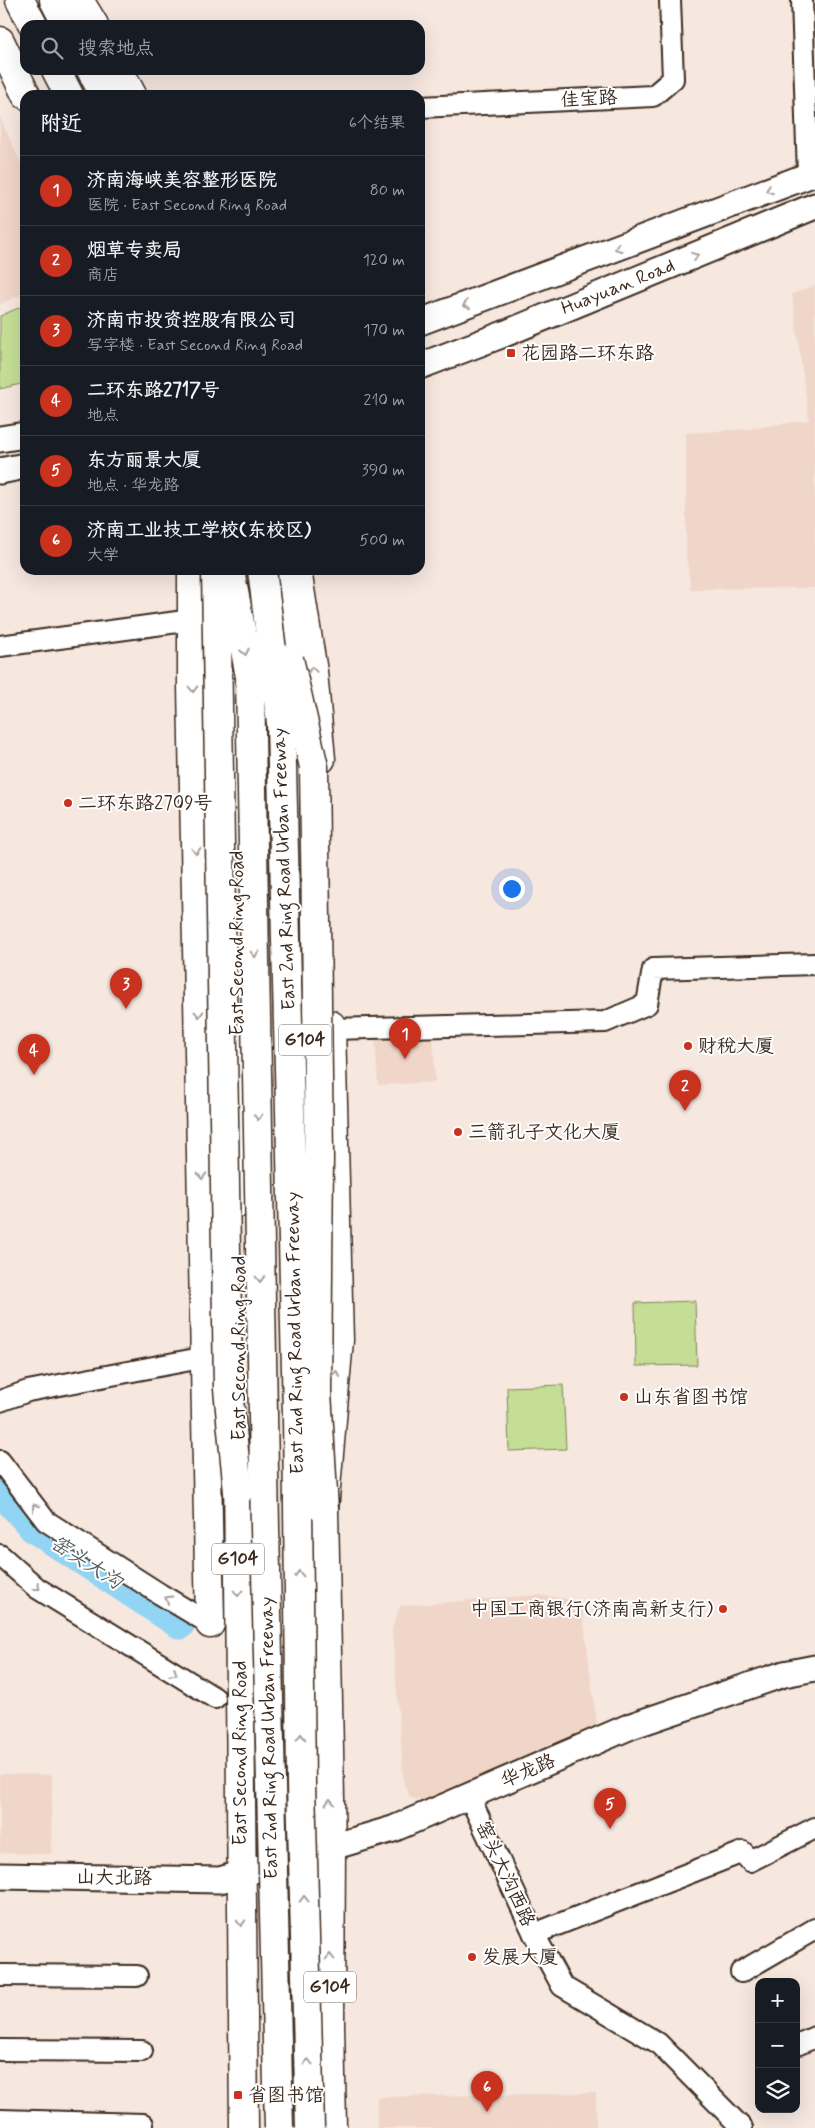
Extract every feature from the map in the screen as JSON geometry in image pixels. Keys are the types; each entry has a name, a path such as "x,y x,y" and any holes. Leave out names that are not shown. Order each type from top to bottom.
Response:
{"highway":[{"path":"20,0 30,20"},
{"path":"54,0 64,20"},
{"path":"79,0 91,20"},
{"path":"0,41 24,90"},
{"path":"59,75 66,90"},
{"path":"94,75 101,90"},
{"path":"122,75 129,90"},
{"name":"East Second Ring Road","path":"192,575 210,1624"},
{"name":"East Second Ring Road","path":"212,575 221,600 236,773 240,1332 239,1626 227,1701 244,2128"},
{"path":"216,575 228,1389 238,1492"},
{"name":"East 2nd Ring Road Urban Freeway","path":"231,575 250,677 265,1537 278,2128"},
{"path":"298,575 313,672 326,808 339,1340 324,1510"},
{"path":"269,577 314,767 319,1155 317,1392 324,1510"},
{"name":"East 2nd Ring Road Urban Freeway","path":"269,577 281,723 298,1413 301,1784 310,2128"},
{"name":"G104","path":"324,1510 331,1847 330,2024 332,2128"}],"main road":[{"name":"Huayuan Road","path":"425,320 811,174"},
{"name":"Huayuan Road","path":"425,364 504,334 815,206"},
{"path":"0,439 20,435"},
{"path":"0,471 20,467"},
{"name":"华龙路","path":"234,1875 393,1829 631,1726 784,1674 815,1668"},
{"name":"山大北路","path":"0,1869 234,1875"},
{"name":"山大北路","path":"0,1876 217,1880 234,1875"}],"street":[{"name":"佳宝路","path":"425,107 653,96 673,79 670,0"},
{"path":"802,0 811,174"},
{"path":"0,646 192,620"},
{"path":"331,1029 605,1022 647,1004 653,969 815,964"},
{"path":"0,1401 28,1391 206,1357"},
{"path":"0,1461 46,1521 210,1624"},
{"path":"0,1554 37,1588 227,1701"},
{"name":"窑头大沟西路","path":"469,1796 534,1934 562,1986 658,2043 742,2128"},
{"path":"534,1934 744,1852 750,1861 815,1828"},
{"path":"741,1972 815,1929"},
{"path":"0,1975 137,1976"},
{"path":"0,2050 142,2051"},
{"path":"0,2120 143,2124"}],"shaded area":[{"path":"0,117 20,162 20,295 0,304"},
{"path":"815,285 815,588 691,589 686,556 686,433 748,429 809,420 792,294"},
{"path":"433,1034 435,1082 378,1085 375,1036"},
{"path":"538,1595 581,1601 598,1733 428,1804 410,1797 404,1784 392,1629 400,1606"},
{"path":"0,1774 52,1775 51,1854 0,1853"},
{"path":"596,2093 596,2128 377,2128 377,2097"}],"green space":[{"path":"20,307 20,384 0,389 0,316"},
{"path":"695,1301 697,1365 636,1366 635,1303"},
{"path":"563,1385 566,1449 509,1451 507,1387"}],"waterway":[{"name":"窑头大沟","path":"0,1491 34,1529 180,1625"}],"place":[{"name":"花园路二环东路","path":"511,353"},
{"name":"二环东路2709号","path":"68,803"},
{"name":"济南市投资控股有限公司","path":"126,1009"},
{"name":"财税大厦","path":"688,1046"},
{"name":"济南海峡美容整形医院","path":"405,1059"},
{"name":"二环东路2717号","path":"34,1075"},
{"name":"烟草专卖局","path":"685,1111"},
{"name":"三箭孔子文化大厦","path":"458,1132"},
{"name":"山东省图书馆","path":"624,1397"},
{"name":"中国工商银行(济南高新支行)","path":"723,1609"},
{"name":"东方丽景大厦","path":"610,1829"},
{"name":"发展大厦","path":"472,1957"},
{"name":"省图书馆","path":"238,2095"},
{"name":"济南工业技工学校(东校区)","path":"487,2112"}]}
